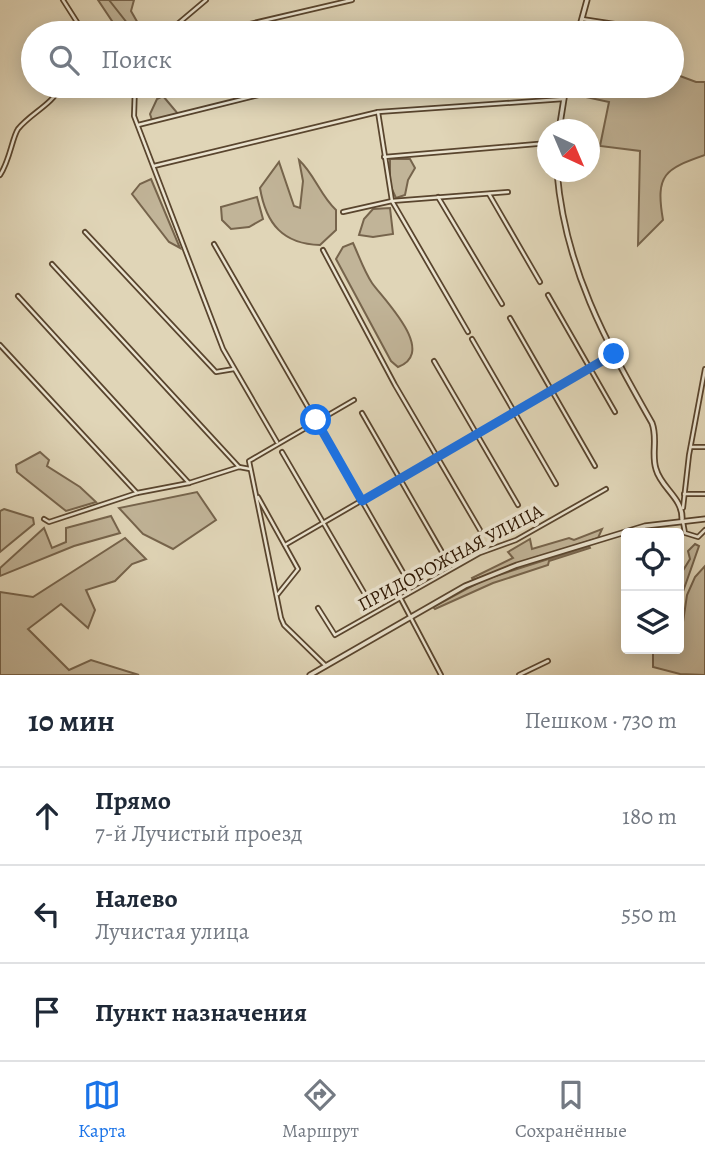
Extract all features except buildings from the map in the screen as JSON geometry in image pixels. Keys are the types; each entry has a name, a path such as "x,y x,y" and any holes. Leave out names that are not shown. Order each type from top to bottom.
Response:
{"street":[{"path":"63,0 76,21"},
{"path":"181,21 206,0"},
{"path":"262,21 352,0"},
{"path":"587,0 582,19 595,21"},
{"path":"0,175 10,160 17,131 53,98"},
{"path":"135,98 134,116 223,349 277,442"},
{"path":"138,125 247,98"},
{"path":"154,166 378,112 564,99 561,119"},
{"path":"378,112 392,201 468,332"},
{"path":"384,157 537,144"},
{"path":"558,182 561,215 569,248 587,300 655,431 656,470 682,508"},
{"path":"343,212 392,201 508,192"},
{"path":"489,194 540,282"},
{"path":"438,197 502,304"},
{"path":"85,232 216,372 235,368"},
{"path":"214,244 404,574"},
{"path":"323,250 395,385 480,530"},
{"path":"52,264 239,467"},
{"path":"548,295 615,412"},
{"path":"18,296 189,483"},
{"path":"510,318 595,466"},
{"path":"472,339 556,484"},
{"path":"0,345 137,493"},
{"path":"285,545 553,392 614,354"},
{"path":"433,361 518,505"},
{"path":"705,369 682,508 685,533 698,537 705,530"},
{"path":"326,666 284,625 249,461 277,442 354,400"},
{"path":"698,403 705,403"},
{"path":"362,413 442,552"},
{"path":"690,447 705,447"},
{"path":"282,452 366,596"},
{"path":"44,519 49,522 137,493 189,483 239,467 250,469"},
{"name":"ПРИДОРОЖНАЯ УЛИЦА","path":"318,608 335,635 480,553 516,540 606,489"},
{"path":"256,494 298,569 281,593 276,594"},
{"path":"683,494 705,494"},
{"path":"310,675 465,586 517,565 645,526 682,519 705,519"},
{"path":"393,584 412,615 441,675"},
{"path":"519,675 548,662"}],"shaded area":[{"path":"98,0 134,0 131,11 137,21 112,21"},
{"path":"684,78 705,82 705,155 680,165 666,176 661,192 663,220 638,245 640,151 600,146 609,102 591,98 684,98"},
{"path":"165,98 179,115 152,120 150,114 157,99"},
{"path":"390,159 410,159 415,168 408,180 405,195 396,198 390,185"},
{"path":"299,160 336,210 336,230 320,245 296,241 278,230 263,201 260,188 279,162 294,206 300,208 303,181"},
{"path":"151,179 180,248 169,242 132,194 140,184"},
{"path":"257,197 263,219 249,227 231,229 222,220 221,207"},
{"path":"390,208 393,234 373,237 359,235 364,219 373,209"},
{"path":"353,243 372,283 396,313 410,338 412,350 409,360 398,367 391,361 336,259 343,247"},
{"path":"40,452 49,460 47,466 80,487 96,502 66,511 17,472 16,465"},
{"path":"197,492 216,520 173,549 143,534 119,508"},
{"path":"4,509 33,518 34,524 0,552 0,511"},
{"path":"111,516 120,533 74,546 0,576 0,568 44,528 52,548 66,542 66,528"},
{"path":"602,529 598,538 473,580 472,578 513,558 508,552 530,539 532,549 569,538 574,540"},
{"path":"125,538 146,559 132,564 115,581 86,590 95,610 88,628 61,604 28,629 69,670 91,660 139,675 0,675 0,592 33,597"},
{"path":"695,544 699,546 684,589 684,569 690,559 688,551"},
{"path":"589,546 590,548 549,561 548,565 493,583 435,609 433,607 483,580"},
{"path":"705,566 705,675 680,674 653,667 653,654 684,654 684,615 687,595 695,577"}],"waterway":[{"path":"109,0 126,21"}],"route":[{"path":"316,420 362,501 614,354"}]}
